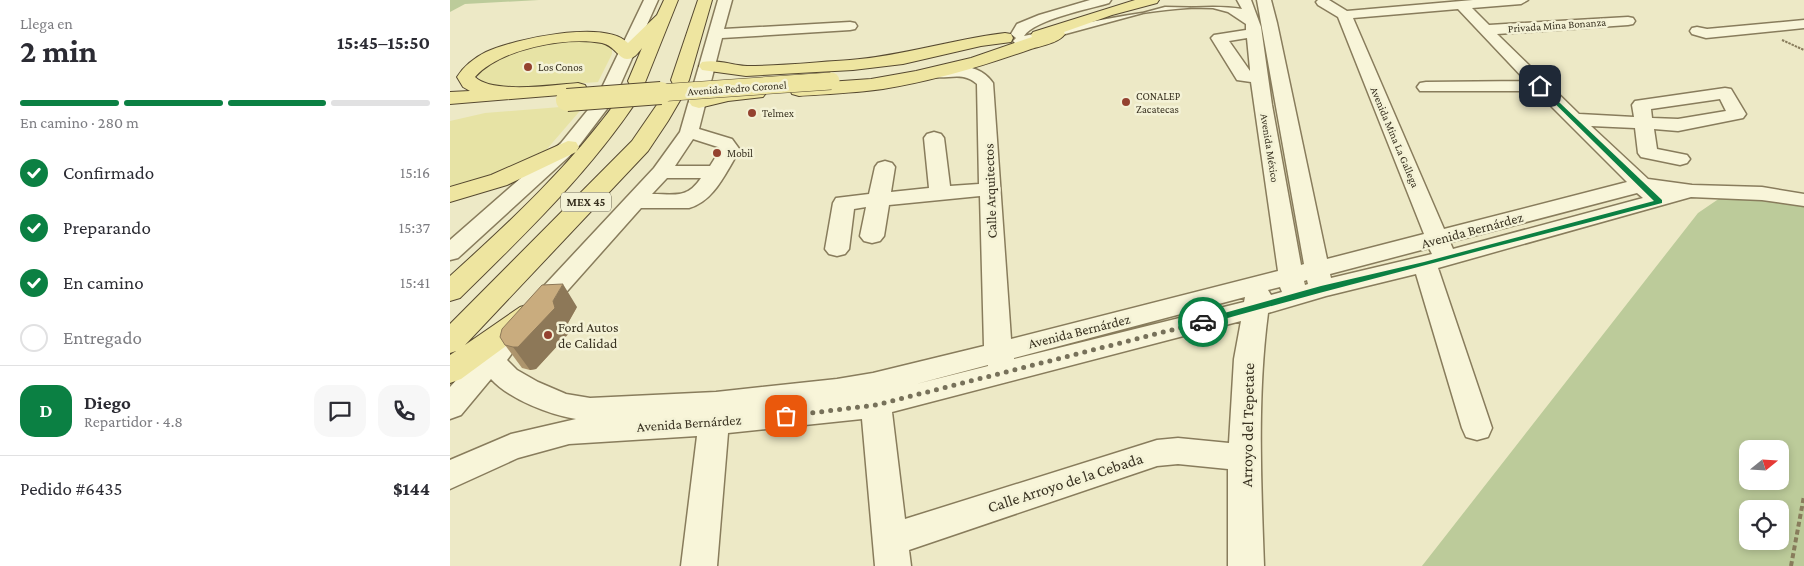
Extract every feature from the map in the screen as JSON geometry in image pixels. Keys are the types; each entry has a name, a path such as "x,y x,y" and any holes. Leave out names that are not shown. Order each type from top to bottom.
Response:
{"main road":[{"name":"MEX 45","path":"450,292 493,251 593,148 632,90 671,0"},
{"path":"706,0 718,31"},
{"name":"MEX 45","path":"450,342 640,146 658,121 676,89 706,0"},
{"name":"Avenida Pedro Coronel","path":"450,108 518,104 573,95 883,75 925,68 1074,15 1127,0"},
{"name":"Avenida Pedro Coronel","path":"1016,35 1107,12 1155,3"},
{"path":"537,92 481,89 472,85 466,77 474,67 492,56 549,40 583,37 604,39 619,43 628,54 663,18"},
{"path":"699,102 728,95 869,85 935,73 1013,50 1058,34"},
{"path":"708,66 740,71 879,62 1016,35"},
{"path":"728,95 724,88 728,80 740,71"},
{"name":"Avenida Pedro Coronel","path":"450,98 537,92 573,95"},
{"path":"450,116 518,104"},
{"path":"450,195 498,180 568,147"},
{"path":"450,371 535,310"}],"street":[{"path":"450,253 568,147 604,101 628,54 651,0"},
{"path":"450,407 535,310 661,172 689,132 699,102 725,0"},
{"path":"1016,35 1031,19 1058,5 1059,0"},
{"name":"Avenida Pedro Coronel","path":"1016,35 1061,13 1104,0"},
{"name":"Avenida Pedro Coronel","path":"1016,35 1058,34 1155,3 1183,0"},
{"name":"Avenida México","path":"1244,0 1248,6 1252,28 1258,77 1293,286"},
{"name":"Avenida México","path":"1264,0 1270,22 1319,279"},
{"path":"1323,2 1344,15 1521,0"},
{"path":"1155,3 1220,3 1238,9 1252,28 1219,38 1243,76 1258,77"},
{"path":"1461,5 1574,120 1651,194"},
{"name":"Avenida Mina La Gallega","path":"1344,15 1436,254 1477,428"},
{"name":"Privada Mina Bonanza","path":"1486,30 1628,20"},
{"path":"1697,31 1706,34 1804,24"},
{"path":"718,31 850,26"},
{"name":"Calle Arquitectos","path":"935,73 970,72 979,76 985,83 989,188 1001,362"},
{"path":"1426,87 1540,86"},
{"path":"1574,120 1642,123 1648,153 1680,159"},
{"path":"634,202 689,201 702,193 730,150 725,143 689,132"},
{"path":"934,138 940,194"},
{"path":"872,236 885,167"},
{"path":"661,172 716,172"},
{"path":"837,249 844,203 989,188"},
{"name":"Avenida Bernárdez","path":"491,361 508,378 528,390 561,404 590,410 714,413 841,410 875,394 1319,279 1436,254 1651,194 1692,191 1749,191 1771,193 1804,200"},
{"name":"Arroyo del Tepetate","path":"1246,566 1244,458 1248,359 1258,296"},
{"path":"875,394 892,553"},
{"path":"699,566 714,413"},
{"name":"Avenida Bernárdez","path":"450,475 512,447 569,432 714,413"},
{"name":"Calle Arroyo de la Cebada","path":"892,553 1157,453 1178,451 1244,458"}],"path":[{"path":"1791,566 1804,496"}],"green space":[{"path":"450,0 539,0 465,4 450,12"},
{"path":"1743,192 1804,203 1804,566 1422,566 1698,213 1720,198"}],"sand":[{"path":"579,39 606,43 612,48 612,54 598,82 503,87 482,82 477,76 484,67 508,54 523,49"},
{"path":"585,105 547,149 524,164 450,190 450,121 485,113"}],"building":[{"path":"563,284 553,301 555,308 518,347 505,345 500,337 502,329 542,285"}],"way so far":[{"path":"786,416 876,405 1203,322"}],"place":[{"name":"Los Conos","path":"528,67"},
{"name":"CONALEP Zacatecas","path":"1126,102"},
{"name":"Telmex","path":"752,113"},
{"name":"Mobil","path":"717,153"},
{"name":"Ford Autos de Calidad","path":"548,335"}],"route":[{"path":"1203,322 1294,296 1425,264 1659,202 1540,86"}]}
